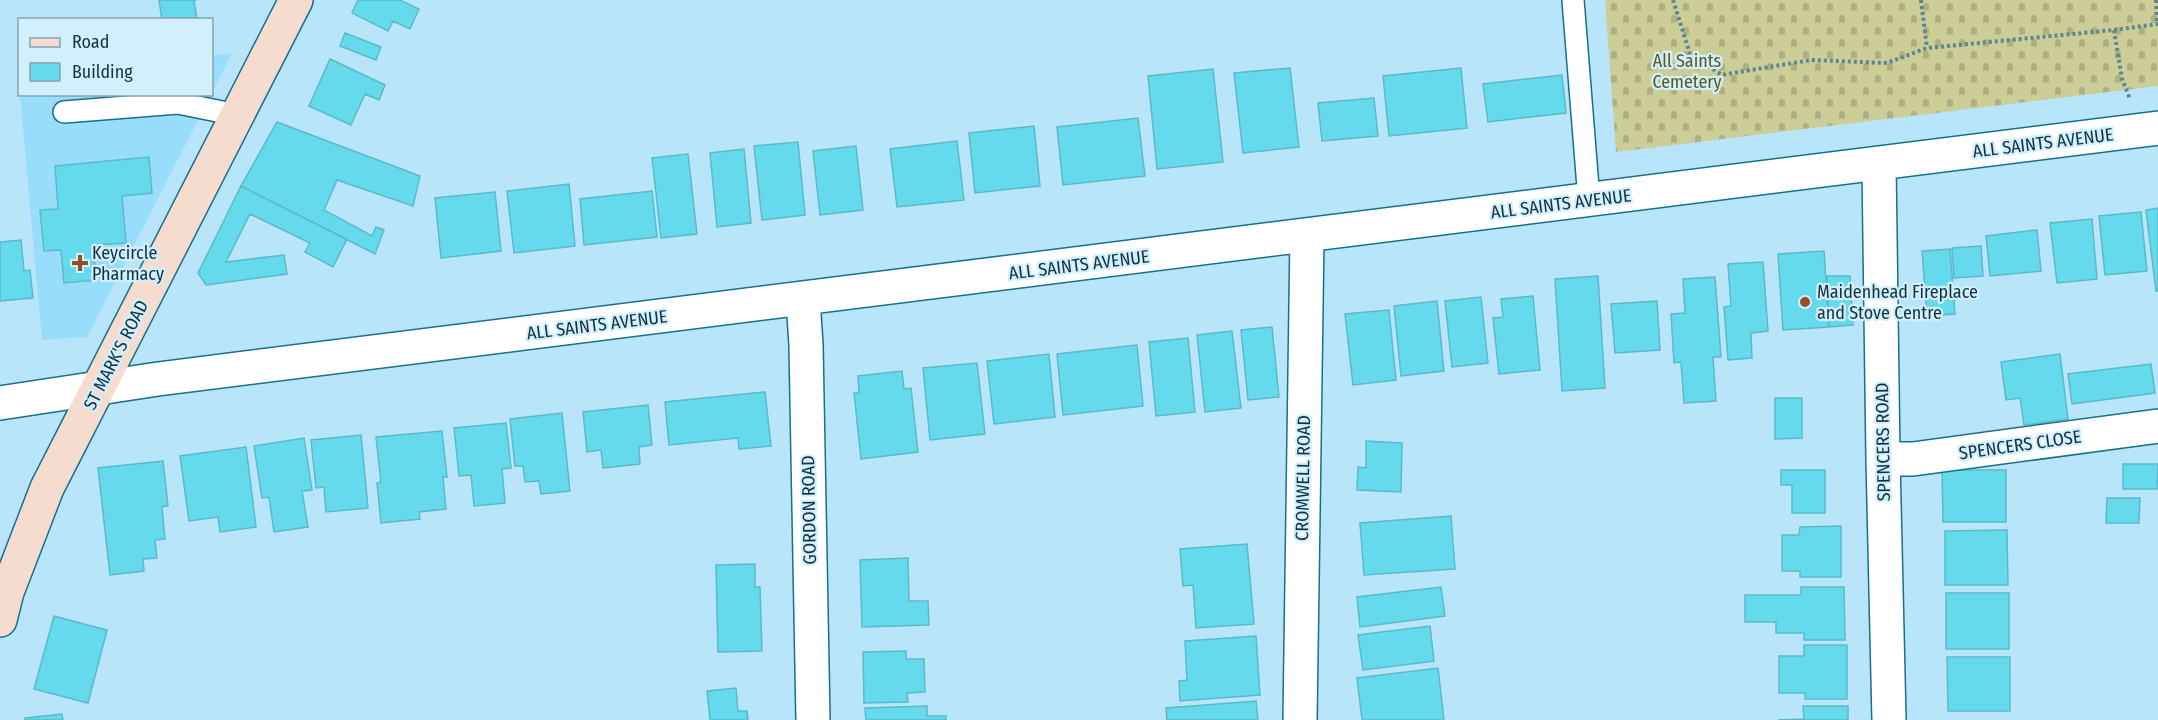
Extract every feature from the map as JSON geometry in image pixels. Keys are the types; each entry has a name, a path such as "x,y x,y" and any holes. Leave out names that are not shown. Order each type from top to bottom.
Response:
{"street":[{"name":"ST MARK'S ROAD","path":"0,620 8,592 47,488 296,0"},
{"name":"ALL SAINTS AVENUE","path":"0,403 182,376 803,300 2151,129"},
{"name":"SPENCERS ROAD","path":"1879,164 1889,720"},
{"name":"CROMWELL ROAD","path":"1300,720 1307,236"},
{"name":"GORDON ROAD","path":"803,300 813,720"},
{"name":"SPENCERS CLOSE","path":"1883,459 1913,459 2158,426"}],"lane":[{"path":"1574,0 1589,200"},
{"path":"64,112 178,103 237,114"}],"path":[{"path":"1673,0 1690,54 1722,75 1810,60 1887,63 1927,48 2157,24 2156,0"},
{"path":"1921,0 1927,48"},
{"path":"2114,30 2122,79 2151,129"}],"shaded area":[{"path":"231,54 213,91 213,55"},
{"path":"20,96 210,96 87,337 42,340"}],"green space":[{"name":"All Saints Cemetery","path":"1605,0 2158,0 2158,86 1616,152"}],"building":[{"path":"159,0 194,0 197,18 162,18"},
{"path":"358,0 400,0 419,9 410,29 393,21 388,31 352,13"},
{"path":"345,33 381,47 376,60 340,46"},
{"path":"330,59 385,85 379,100 365,94 351,125 309,106"},
{"path":"1290,68 1299,147 1243,153 1234,73"},
{"path":"1461,68 1467,128 1389,136 1383,76"},
{"path":"1213,69 1223,162 1157,169 1148,76"},
{"path":"1562,75 1566,113 1488,122 1483,84"},
{"path":"1374,98 1378,136 1322,141 1318,103"},
{"path":"1138,118 1145,176 1063,185 1057,127"},
{"path":"277,122 420,176 413,206 337,180 324,210 372,236 376,227 384,230 375,254 241,186"},
{"path":"1034,126 1040,186 975,193 969,133"},
{"path":"957,141 964,200 897,207 890,149"},
{"path":"798,142 805,215 762,220 754,146"},
{"path":"856,146 863,210 820,215 813,151"},
{"path":"744,149 751,223 717,227 710,153"},
{"path":"688,154 697,234 661,238 652,158"},
{"path":"149,157 152,193 122,196 126,243 93,245 96,280 64,283 61,250 44,251 40,210 58,209 55,166"},
{"path":"569,184 575,246 514,253 507,191"},
{"path":"241,186 347,239 333,267 305,252 310,243 250,214 226,262 284,255 287,274 206,285 198,273"},
{"path":"652,191 657,237 584,245 580,199"},
{"path":"495,192 501,251 441,258 435,198"},
{"path":"2158,208 2158,291 2156,291 2146,210"},
{"path":"2141,212 2147,271 2105,275 2099,216"},
{"path":"2092,219 2097,279 2057,283 2050,223"},
{"path":"2037,230 2041,271 1990,276 1986,236"},
{"path":"21,240 24,271 30,270 33,298 0,301 0,242"},
{"path":"1981,246 1983,276 1954,278 1952,248"},
{"path":"1950,249 1955,314 1927,316 1922,251"},
{"name":"Maidenhead Fireplace and Stove Centre","path":"1824,251 1829,327 1783,330 1778,254"},
{"path":"1763,262 1768,331 1751,333 1752,358 1728,360 1724,307 1731,306 1728,264"},
{"path":"1598,276 1605,388 1562,391 1555,279"},
{"path":"1827,276 1850,276 1853,325 1829,327"},
{"path":"1715,277 1721,357 1713,357 1716,401 1684,403 1681,362 1674,363 1671,314 1685,313 1683,279"},
{"path":"1533,296 1540,370 1499,374 1493,318 1503,317 1501,299"},
{"path":"1481,297 1488,363 1452,367 1445,301"},
{"path":"1437,301 1444,371 1401,376 1394,306"},
{"path":"1657,301 1660,350 1615,353 1611,304"},
{"path":"1389,310 1396,380 1353,385 1345,314"},
{"path":"1272,327 1279,397 1248,400 1241,330"},
{"path":"1232,331 1241,408 1205,412 1197,335"},
{"path":"1188,338 1195,412 1156,416 1149,342"},
{"path":"1137,345 1143,406 1063,415 1057,354"},
{"path":"1049,354 1055,417 994,424 987,361"},
{"path":"2060,354 2068,419 2024,425 2020,398 2006,400 2001,362"},
{"path":"977,363 985,434 930,440 923,368"},
{"path":"2151,364 2155,393 2072,404 2068,374"},
{"path":"902,371 904,389 911,388 918,452 861,459 854,393 859,393 858,376"},
{"path":"765,392 771,446 739,449 738,438 669,445 665,402"},
{"path":"1775,398 1802,398 1802,438 1775,439"},
{"path":"648,405 652,445 639,447 640,464 603,468 601,450 587,452 583,412"},
{"path":"562,413 570,491 541,494 539,481 525,482 523,466 515,466 510,419"},
{"path":"506,423 511,468 502,469 505,503 474,506 471,475 459,476 454,428"},
{"path":"442,431 447,477 443,477 446,509 419,512 420,519 381,523 377,483 381,482 376,437"},
{"path":"361,435 368,508 326,512 324,487 316,488 311,440"},
{"path":"304,438 312,490 302,491 308,527 274,532 269,497 262,498 254,446"},
{"path":"1366,441 1402,443 1401,492 1357,490 1358,467 1366,468"},
{"path":"246,447 256,527 220,532 218,517 189,521 180,456"},
{"path":"163,461 168,506 162,507 165,539 155,540 157,558 143,559 144,571 110,575 98,468"},
{"path":"2123,464 2158,464 2157,489 2123,489"},
{"path":"1781,470 1825,470 1825,513 1792,513 1792,485 1781,485"},
{"path":"1942,470 2006,470 2006,522 1943,522"},
{"path":"2107,498 2140,498 2139,523 2106,523"},
{"path":"1451,516 1455,569 1364,575 1360,523"},
{"path":"1841,526 1841,577 1800,577 1800,571 1782,571 1782,535 1799,535 1800,527"},
{"path":"2007,530 2008,585 1945,585 1945,531"},
{"path":"1247,544 1254,624 1196,628 1193,585 1183,586 1180,549"},
{"path":"908,558 909,601 928,601 929,625 862,627 860,560"},
{"path":"755,564 755,587 760,587 762,651 718,652 716,565"},
{"path":"1441,587 1445,616 1360,627 1357,597"},
{"path":"1801,587 1844,587 1845,640 1804,640 1804,633 1776,633 1776,622 1745,622 1745,595 1801,595"},
{"path":"1946,593 2009,593 2009,649 1946,649"},
{"path":"54,616 107,630 88,703 34,689"},
{"path":"1430,626 1434,661 1363,670 1358,635"},
{"path":"1256,636 1260,695 1180,701 1179,681 1187,680 1185,641"},
{"path":"1804,645 1847,645 1847,699 1805,699 1805,693 1779,693 1779,656 1804,656"},
{"path":"906,651 906,659 924,659 925,692 907,693 908,702 864,703 863,652"},
{"path":"1947,657 2010,657 2010,711 1948,711"},
{"path":"1438,668 1444,720 1362,720 1357,678"},
{"path":"736,688 738,711 747,711 748,720 710,720 707,691"},
{"path":"1256,701 1258,720 1167,720 1166,708"},
{"path":"927,706 927,716 946,716 946,720 866,720 865,708"},
{"path":"1803,706 1848,706 1848,720 1778,720 1804,719"},
{"path":"62,714 63,720 25,720 25,718"}],"place":[{"name":"Keycircle Pharmacy","path":"80,263"},
{"name":"Maidenhead Fireplace and Stove Centre","path":"1805,302"}]}
